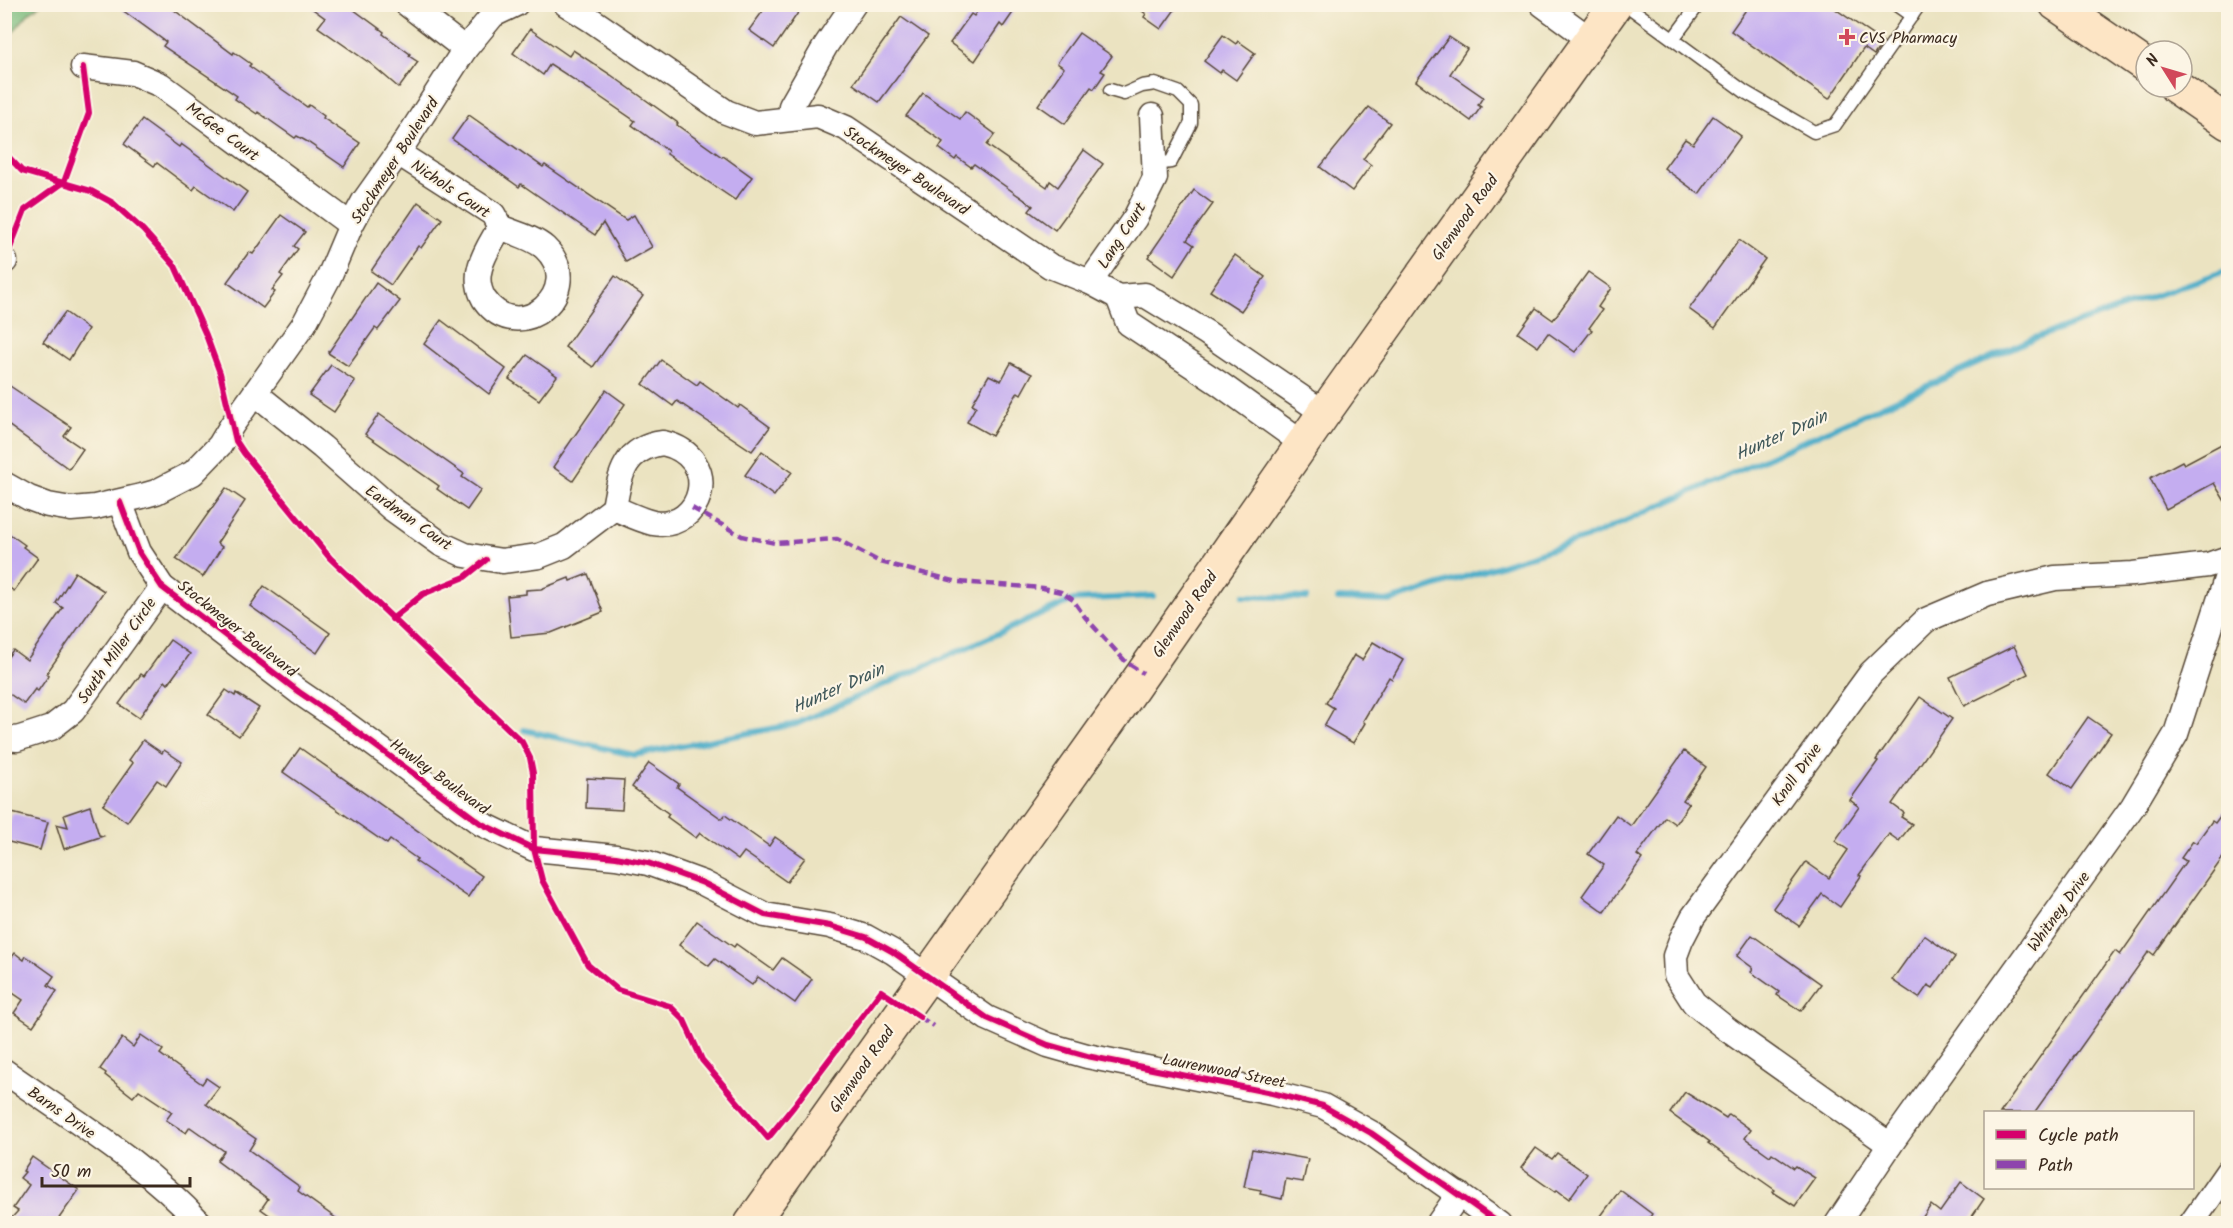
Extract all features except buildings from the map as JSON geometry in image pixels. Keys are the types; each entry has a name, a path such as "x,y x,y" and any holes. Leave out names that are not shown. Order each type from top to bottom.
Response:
{"street":[{"path":"407,4 465,49"},
{"name":"Stockmeyer Boulevard","path":"4,484 29,498 48,505 72,508 95,507 156,492 194,473 220,445 314,309 364,201 465,49 493,15 516,4"},
{"name":"Stockmeyer Boulevard","path":"566,4 726,112 755,123 818,116 846,128 1050,266 1090,282 1118,297 1145,295 1217,340 1324,413"},
{"path":"791,118 791,106 826,45 854,4"},
{"path":"1542,4 1591,40"},
{"name":"Glenwood Road","path":"751,1224 1123,702 1302,443 1616,4"},
{"path":"2056,4 2134,58"},
{"name":"McGee Court","path":"83,67 133,73 161,85 351,225"},
{"path":"2194,99 2229,123"},
{"name":"Lang Court","path":"1090,282 1135,218 1155,178 1152,116"},
{"name":"Nichols Court","path":"398,153 494,214 500,227"},
{"path":"1118,297 1128,323 1302,443"},
{"path":"1198,370 1217,340"},
{"name":"Eardman Court","path":"256,394 392,508 441,544 465,555 502,561 539,556 564,546 614,508"},
{"name":"Stockmeyer Boulevard","path":"120,502 139,552 162,587 290,686 346,724"},
{"name":"Knoll Drive","path":"1890,1145 1694,1004 1676,975 1675,956 1680,940 1693,917 1871,673 1926,620 1987,594 2055,578 2133,574 2208,565 2229,558"},
{"name":"Whitney Drive","path":"1837,1224 1890,1145 2133,806 2164,755 2176,734 2229,573"},
{"name":"South Miller Circle","path":"4,738 17,739 51,728 73,711 162,587"},
{"name":"Hawley Boulevard","path":"346,724 482,824 534,849 615,857 648,863 680,873 765,915 830,926 866,937 893,952 926,976"},
{"name":"Laurenwood Street","path":"926,976 987,1018 1048,1045 1087,1056 1272,1093 1323,1106 1371,1133 1500,1224"},
{"name":"Barns Drive","path":"4,1071 151,1175 201,1224"},
{"path":"2191,1224 2229,1171"},
{"path":"1438,1224 1459,1194"}],"lane":[{"path":"1625,4 1745,92 1814,132 1835,125 1920,4"},
{"path":"1673,39 1699,4"},
{"path":"1895,4 1912,16"},
{"path":"1110,90 1124,94 1142,86 1155,84 1178,92 1191,105 1191,123 1171,162 1155,164"}],"green space":[{"path":"5,4 40,5 29,13 12,33 5,30"}],"waterway":[{"name":"Hunter Drain","path":"1338,599 1390,601 1592,536 2032,339 2228,270"},
{"name":"Hunter Drain","path":"524,730 634,755 796,724 1073,600 1153,596"},
{"name":"Hunter Drain","path":"1244,596 1306,598"}],"marked path":[{"path":"692,508 742,536 775,543 837,539 880,562 958,582 1043,588 1061,592 1073,600 1085,617 1126,662 1143,673"},
{"path":"920,1017 933,1026"}],"cycle path":[{"path":"5,261 25,210 64,182 89,113 83,67"},
{"path":"4,152 22,171 91,191 113,203 143,230 175,266 206,335 220,373 236,441 244,453 330,558 522,742 530,758 533,773 534,849 542,880 588,965 618,990 670,1006 684,1020 702,1060 768,1138 881,991 920,1017"},
{"path":"120,502 139,552 162,587 299,692 482,824 534,849 616,857 648,863 703,883 765,915 830,926 866,937 893,952 987,1018 1048,1045 1087,1056 1272,1093 1323,1106 1371,1133 1500,1224"},
{"path":"392,619 423,594 465,577 486,560"}],"place":[{"name":"CVS Pharmacy","path":"1847,37"}]}
